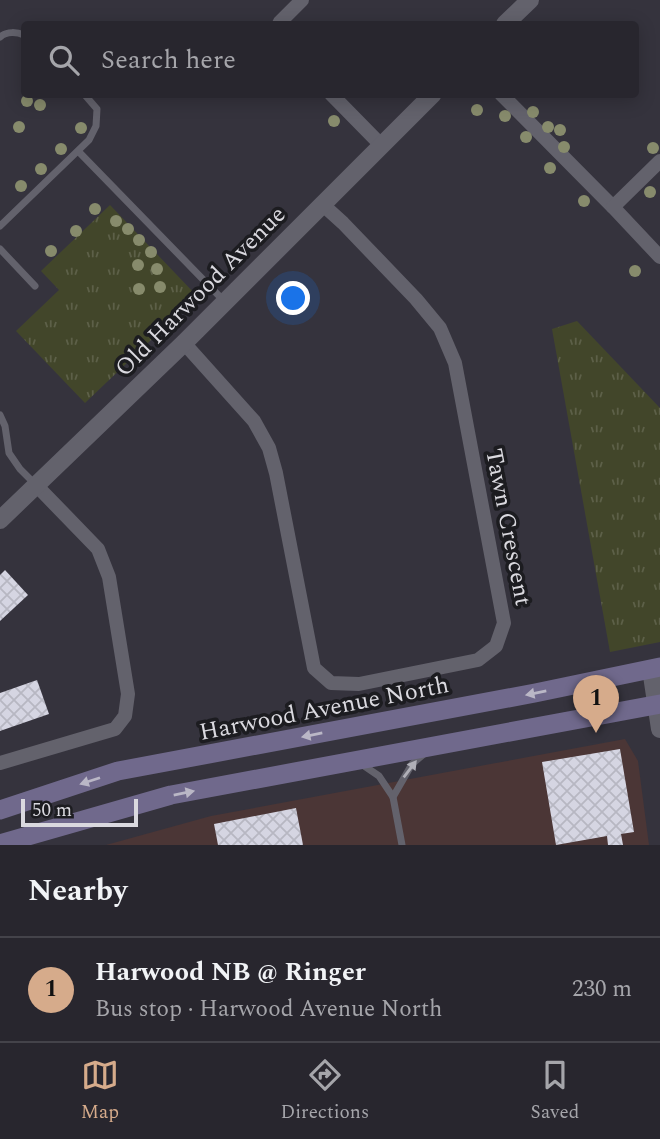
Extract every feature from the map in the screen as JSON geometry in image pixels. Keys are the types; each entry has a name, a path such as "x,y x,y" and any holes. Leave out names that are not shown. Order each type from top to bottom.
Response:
{"main road":[{"name":"Harwood Avenue North","path":"0,810 118,771 655,668"},
{"path":"0,844 171,795 658,705"}],"street":[{"path":"280,21 302,0"},
{"path":"508,21 530,0"},
{"path":"335,98 382,146"},
{"name":"Old Harwood Avenue","path":"0,520 184,342 429,98"},
{"path":"505,98 660,257"},
{"path":"613,208 660,161"},
{"name":"Tawn Crescent","path":"184,342 254,421 269,448 314,668 331,683 359,684 478,660 496,646 505,623 455,363 440,328 416,299 323,205"},
{"path":"0,763 115,729 125,716 128,694 109,577 98,549 36,485"},
{"path":"655,668 660,729"}],"lane":[{"path":"0,37 21,34"},
{"path":"0,226 89,140 96,125 97,109 87,98"},
{"path":"79,152 224,301"},
{"path":"0,249 35,286"},
{"path":"0,415 5,426 9,453 36,485"},
{"path":"393,796 412,764 434,746"},
{"path":"356,760 379,776 393,796 402,845"}],"shaded area":[{"path":"625,739 638,761 649,845 106,845 211,816"}],"green space":[{"path":"110,205 197,296 85,403 16,331 59,290 41,271"},
{"path":"577,321 660,408 660,642 610,652 552,329"}],"building":[{"path":"5,570 28,595 0,621 0,575"},
{"path":"37,680 49,714 0,731 0,693"},
{"path":"620,749 634,832 621,834 623,845 608,845 607,836 556,845 542,762"},
{"path":"296,808 303,845 218,845 214,824"}],"place":[{"name":"Harwood NB @ Ringer","path":"596,733"}]}
